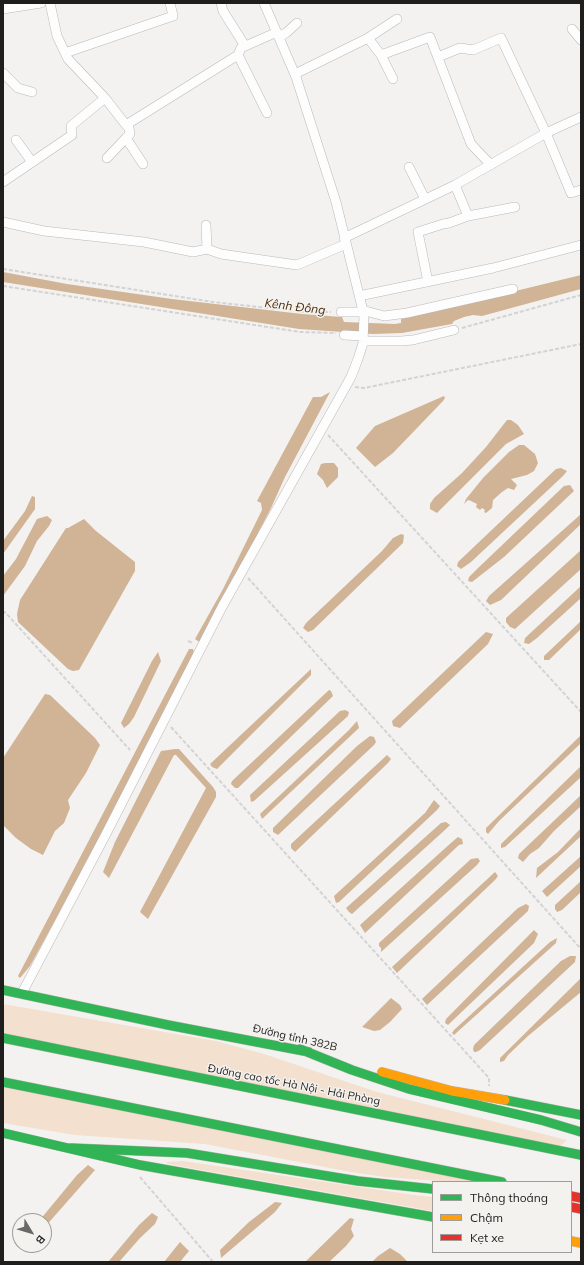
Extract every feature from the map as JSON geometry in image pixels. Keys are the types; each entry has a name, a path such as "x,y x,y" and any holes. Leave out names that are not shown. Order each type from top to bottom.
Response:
{"main road":[{"name":"Đường tỉnh 382B","path":"3,990 168,1025 300,1049 452,1091 487,1096 581,1115"},
{"name":"Đường cao tốc Hà Nội - Hải Phòng","path":"3,1038 581,1155"},
{"path":"300,1049 352,1070 409,1089 541,1120 581,1132"},
{"path":"3,1082 497,1181"},
{"path":"3,1133 140,1165 432,1218"},
{"path":"71,1148 187,1153 358,1181 432,1189"}],"street":[{"path":"3,9 41,3"},
{"path":"50,3 57,36 68,59 105,98 129,128 130,134 107,158"},
{"path":"65,53 172,16 170,3"},
{"path":"220,3 222,11 245,46"},
{"path":"22,994 222,607 346,385 358,359 363,339 363,312 336,202 295,74 264,3"},
{"path":"295,74 368,38 397,19"},
{"path":"126,125 238,55 241,48 278,34 286,33 297,23"},
{"path":"572,29 581,40"},
{"path":"381,55 430,37 471,144 491,165"},
{"path":"368,38 381,55 393,79"},
{"path":"438,57 460,48 473,50 501,38 546,133 571,193 581,190"},
{"path":"238,55 267,113"},
{"path":"3,72 18,88 32,92"},
{"path":"3,182 72,135 71,126 105,98"},
{"path":"3,222 44,230 144,242 193,252 207,248 221,254 297,264 455,184 546,133 581,116"},
{"path":"126,138 143,164"},
{"path":"16,140 32,162"},
{"path":"409,167 425,199"},
{"path":"455,184 468,216"},
{"path":"428,282 418,232 468,216 515,207"},
{"path":"206,225 207,248"},
{"path":"359,296 493,268 581,245"},
{"path":"341,312 363,312 384,316 407,313 513,289"},
{"path":"344,335 363,339 401,342 454,330"}],"path":[{"path":"3,269 213,302 305,312 341,312"},
{"path":"3,286 300,332 336,333 344,335"},
{"path":"454,330 581,294"},
{"path":"346,385 364,388 581,344"},
{"path":"322,428 581,712"},
{"path":"242,571 581,949"},
{"path":"3,614 5,612 130,750"},
{"path":"162,724 168,725 175,731 489,1078 490,1081 487,1096"},
{"path":"140,1165 138,1175 213,1262"}],"shaded area":[{"path":"3,272 67,284 172,299 302,314 342,317 344,322 395,324 401,323 401,319 581,275 581,289 482,316 473,315 464,317 454,321 452,324 402,333 373,334 299,329 3,282"},
{"path":"330,392 201,643 195,639 223,589 262,510 261,503 257,501 313,397 321,397"},
{"path":"444,396 445,398 443,401 393,453 375,467 356,448 375,426"},
{"path":"507,420 511,420 518,425 524,434 506,444 437,513 430,509 430,504 434,498 462,473 486,447"},
{"path":"519,445 524,445 535,454 538,463 534,471 527,475 511,479 517,485 514,490 508,488 502,492 493,500 492,508 486,513 484,512 485,510 482,508 480,510 476,507 477,504 471,501 468,500 464,504 466,499 483,478 509,452"},
{"path":"334,463 338,468 338,477 327,488 323,480 317,474 321,464"},
{"path":"561,468 567,471 563,476 471,562 461,569 457,566 458,562 556,469"},
{"path":"570,485 574,491 504,557 472,582 468,581 469,577 476,570 564,486"},
{"path":"32,496 35,497 35,509 3,554 3,541 25,511"},
{"path":"581,514 581,524 501,600 490,605 486,601 489,596"},
{"path":"47,516 52,520 49,526 37,541 25,566 3,596 3,576 16,559 37,519"},
{"path":"84,519 96,531 135,562 135,571 79,670 73,671 68,669 18,622 17,614 20,600 66,528"},
{"path":"401,534 404,535 403,543 313,630 308,632 303,628 306,623 382,551 393,538"},
{"path":"581,550 581,569 515,629 510,627 506,622 506,618"},
{"path":"581,586 581,598 537,638 529,644 524,643 525,638"},
{"path":"581,621 581,629 549,660 544,660 544,656"},
{"path":"486,632 493,634 488,644 400,728 393,726 392,721"},
{"path":"189,649 193,649 194,653 96,846 30,966 20,978 18,976"},
{"path":"158,652 161,661 134,717 124,728 121,723"},
{"path":"311,669 311,675 217,769 212,767 210,764"},
{"path":"329,690 333,696 238,788 235,788 231,784 232,781"},
{"path":"45,694 50,695 95,738 100,745 86,773 68,800 70,808 64,823 55,831 43,855 31,849 16,838 3,825 3,758"},
{"path":"345,710 349,712 348,716 254,801 251,802 250,795 340,711"},
{"path":"357,721 359,728 262,819 260,814"},
{"path":"370,736 374,737 376,742 374,745 278,835 273,832 273,828 357,746"},
{"path":"580,736 581,743 499,821 488,834 486,832 486,828"},
{"path":"179,749 213,787 216,792 216,797 148,919 140,912 206,788 176,755 174,755 109,878 103,872 115,842 161,751"},
{"path":"387,755 391,759 388,763 295,852 291,848 291,844"},
{"path":"581,766 581,777 505,847 501,848 501,844"},
{"path":"581,795 581,806 554,831 539,848 530,854 523,862 518,858 519,854"},
{"path":"434,800 440,806 437,810 339,902 336,903 334,896 425,813"},
{"path":"446,822 450,825 446,829 352,914 349,912 346,908 441,823"},
{"path":"581,828 581,836 536,878 537,868 558,852"},
{"path":"458,837 462,839 463,844 459,845 365,933 360,925"},
{"path":"581,856 581,866 547,897 542,891"},
{"path":"478,858 480,861 477,865 381,952 379,943 471,859"},
{"path":"495,872 498,876 495,880 397,973 392,967"},
{"path":"581,881 581,892 562,910 557,912 555,905"},
{"path":"526,904 529,906 528,911 427,1005 422,999 518,908"},
{"path":"534,930 538,934 534,943 448,1025 445,1023 446,1019"},
{"path":"557,938 556,943 454,1035 452,1033 550,942"},
{"path":"570,956 576,956 575,962 480,1050 474,1052 474,1045 561,961"},
{"path":"581,978 581,992 528,1036 508,1055 504,1061 500,1062 500,1058"},
{"path":"391,998 400,1005 402,1009 390,1022 380,1030 374,1031 362,1027"},
{"path":"3,1004 216,1041 264,1054 377,1092 567,1140 558,1148 3,1037"},
{"path":"3,1087 474,1181 439,1181 385,1177 351,1172 205,1144 75,1135 3,1123"},
{"path":"183,1161 432,1197 432,1211 168,1164 166,1162"},
{"path":"88,1165 95,1170 52,1219 52,1213 46,1213 77,1175"},
{"path":"275,1202 282,1203 275,1212 221,1258 220,1250 249,1222"},
{"path":"152,1213 158,1217 155,1224 140,1238 119,1262 108,1262 139,1225"},
{"path":"350,1218 354,1219 351,1229 354,1236 346,1246 329,1262 305,1262"},
{"path":"180,1242 189,1251 180,1262 164,1262"},
{"path":"390,1248 400,1254 408,1262 372,1262 378,1256"}],"traffic: fast":[{"path":"3,990 168,1025 309,1052"},
{"path":"3,1038 581,1155"},
{"path":"300,1049 352,1070 409,1089 541,1120 581,1132"},
{"path":"3,1082 497,1181"},
{"path":"505,1100 581,1115"},
{"path":"3,1133 140,1165 432,1217"},
{"path":"71,1148 187,1153 358,1181 432,1189"}],"traffic: slow":[{"path":"382,1072 452,1091 505,1100"},
{"path":"572,1241 581,1243"}],"traffic: jam":[{"path":"572,1196 581,1198"},
{"path":"572,1207 581,1209"}],"water label":[{"name":"Kênh Đông","path":"295,307"}]}
